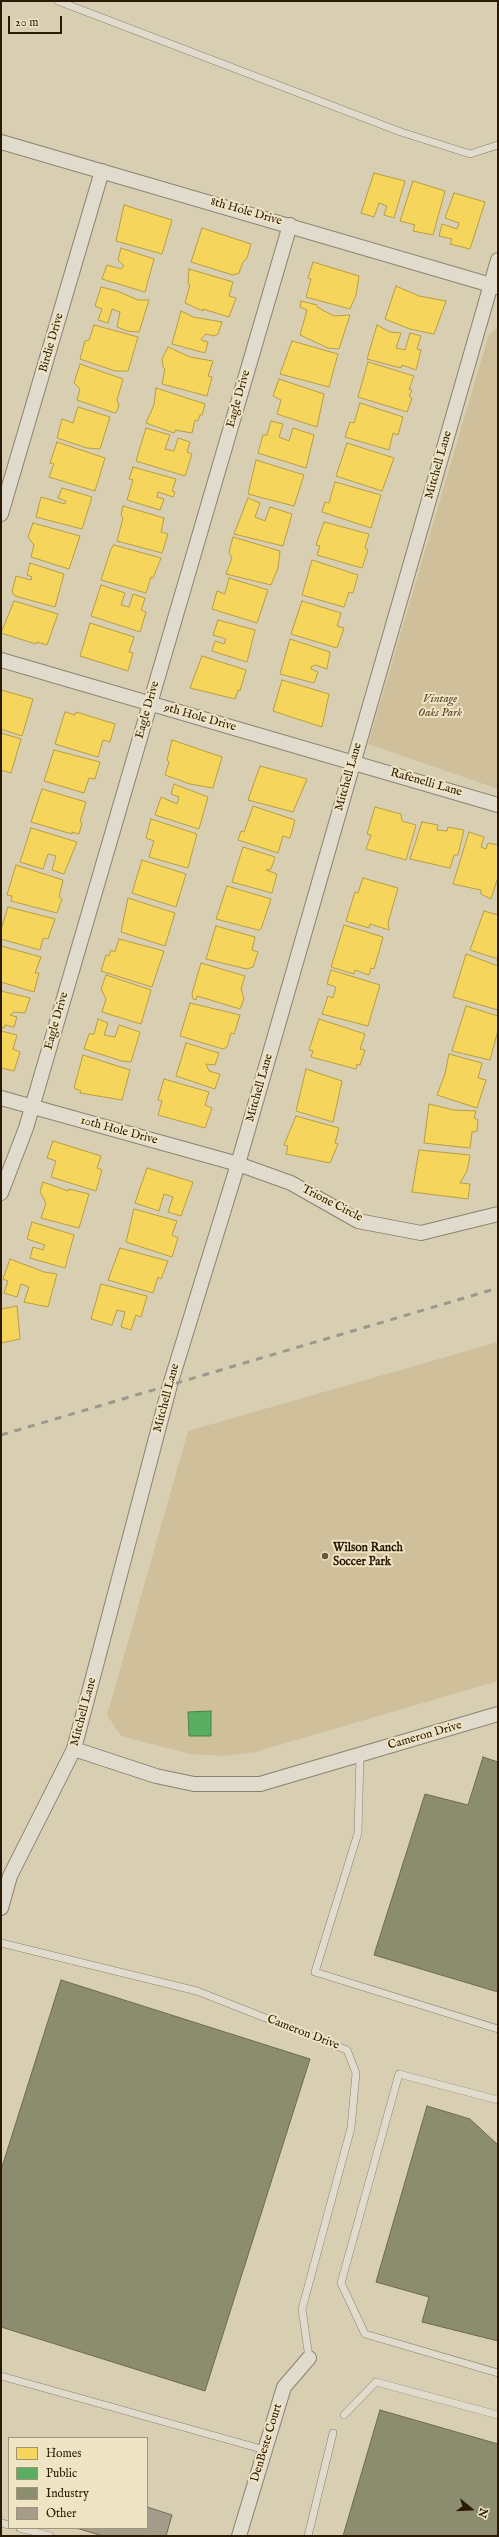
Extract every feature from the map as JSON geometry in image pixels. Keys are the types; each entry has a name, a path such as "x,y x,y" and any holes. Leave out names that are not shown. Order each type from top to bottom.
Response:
{"street":[{"name":"8th Hole Drive","path":"1,142 495,286"},
{"name":"Birdie Drive","path":"1,514 102,171"},
{"name":"Eagle Drive","path":"1,1193 32,1107 290,225"},
{"name":"Mitchell Lane","path":"1,1908 10,1876 74,1749 170,1385 238,1164 353,762 495,286 498,260"},
{"name":"9th Hole Drive","path":"1,660 353,762"},
{"name":"Rafenelli Lane","path":"353,762 498,805"},
{"name":"10th Hole Drive","path":"1,1098 238,1164"},
{"name":"Trione Circle","path":"238,1164 291,1183 358,1221 421,1233 498,1214"},
{"name":"Cameron Drive","path":"74,1749 156,1776 194,1784 260,1784 498,1714"},
{"name":"DenBeste Court","path":"239,2536 284,2387 309,2358"}],"lane":[{"path":"58,1 401,132 470,154 498,145"},
{"path":"360,1755 358,1833 315,1972 498,2029"},
{"name":"Cameron Drive","path":"1,1943 197,1991 347,2050 356,2073 351,2128 302,2309 309,2358"},
{"path":"498,2100 399,2074 341,2283 365,2334 498,2372"},
{"path":"1,2376 265,2450"},
{"path":"344,2415 376,2382 498,2415"},
{"path":"308,2536 333,2433"},
{"path":"24,2529 50,2536"}],"green space":[{"name":"Vintage Oaks Park","path":"498,327 498,789 368,744 489,334"},
{"name":"Wilson Ranch Soccer Park","path":"498,1342 498,1681 255,1752 224,1756 190,1754 121,1736 107,1715 188,1431"}],"building: Homes":[{"path":"374,173 405,181 394,218 384,215 387,206 379,203 374,217 361,213"},
{"path":"413,181 445,191 433,235 413,231 415,225 400,221"},
{"path":"454,193 485,202 470,249 450,244 452,239 439,236 442,224 457,229 459,223 445,218"},
{"path":"124,205 172,220 162,254 116,241"},
{"path":"202,228 251,244 247,258 243,262 239,273 233,275 191,262"},
{"path":"121,248 154,259 145,292 102,279 107,265 121,269 124,266 118,260"},
{"path":"313,262 359,276 356,295 350,309 306,297 311,279 308,278"},
{"path":"189,269 233,282 229,296 236,298 229,317 203,309 203,311 185,303 190,285 188,284"},
{"path":"396,286 419,296 446,301 434,334 410,329 385,319"},
{"path":"101,287 117,291 138,300 149,300 139,332 127,331 117,327 120,312 112,309 108,323 98,320 102,309 95,306"},
{"path":"301,301 317,305 317,307 334,316 350,315 339,349 328,348 300,335 307,310 300,307"},
{"path":"181,311 193,317 222,322 218,334 214,336 206,334 202,338 201,340 208,342 205,353 172,344"},
{"path":"94,325 138,337 128,371 115,371 80,359 85,341 89,340"},
{"path":"377,325 390,332 401,333 396,348 405,350 410,333 421,336 417,349 421,350 416,370 402,365 401,368 367,359"},
{"path":"292,341 338,354 329,387 280,374"},
{"path":"168,347 190,357 213,361 208,376 212,377 207,396 162,384 165,369 163,367 162,359"},
{"path":"368,362 414,376 409,389 412,390 409,396 412,398 407,412 358,397"},
{"path":"80,364 123,379 117,400 119,405 115,413 77,400 80,389 74,383"},
{"path":"279,379 324,394 317,427 277,414 281,400 273,396"},
{"path":"156,388 205,404 202,415 200,415 198,421 195,420 192,433 175,430 174,433 146,423 154,405"},
{"path":"360,403 403,417 398,435 393,433 389,450 345,437 350,422 354,423"},
{"path":"78,407 110,417 100,449 87,448 57,438 62,419 73,423"},
{"path":"271,421 283,424 279,437 289,441 293,428 314,435 306,468 258,453 263,435 267,435"},
{"path":"146,428 170,435 165,449 174,451 178,438 190,442 187,452 192,454 185,476 136,461"},
{"path":"57,442 105,458 95,491 49,477 54,464 50,463"},
{"path":"347,443 394,458 382,491 336,476"},
{"path":"256,460 304,475 294,506 248,494"},
{"path":"133,467 176,479 172,491 175,492 173,497 158,492 157,497 164,499 160,510 127,500 133,480 129,479"},
{"path":"335,482 381,495 371,528 322,512 325,502 329,503"},
{"path":"62,488 92,497 82,529 36,517 41,497 65,504 66,501 58,498"},
{"path":"248,498 260,503 255,517 265,521 270,507 292,514 283,546 234,534"},
{"path":"123,506 164,518 161,532 168,534 162,553 117,541 123,518 121,515"},
{"path":"324,522 369,534 365,548 368,550 362,568 317,555 320,546 316,545"},
{"path":"33,523 80,536 69,569 31,557 34,545 28,537"},
{"path":"233,537 280,551 278,568 271,585 226,574 232,558 229,552"},
{"path":"114,545 161,558 153,578 151,577 146,593 101,580 111,549"},
{"path":"312,560 358,575 353,593 349,592 344,607 302,595"},
{"path":"30,563 64,574 55,607 15,596 12,592 16,576 31,580 32,577 27,575"},
{"path":"229,578 268,590 257,623 212,609 217,591 225,594"},
{"path":"101,585 125,593 121,605 129,607 133,594 145,598 141,610 146,612 140,632 91,616"},
{"path":"14,601 58,614 47,645 37,642 36,644 1,633"},
{"path":"302,601 341,613 337,626 344,628 337,648 291,634"},
{"path":"218,620 255,630 247,662 212,651 215,641 224,644 226,639 213,635"},
{"path":"90,623 134,637 129,652 133,653 128,671 80,656"},
{"path":"290,639 330,652 327,669 315,665 311,667 311,669 318,672 314,683 280,674"},
{"path":"202,656 246,670 240,691 238,690 235,699 190,688"},
{"path":"282,680 329,694 322,727 273,711"},
{"path":"1,690 33,699 22,736 1,729"},
{"path":"65,712 75,715 76,712 115,724 110,742 103,740 98,757 55,744"},
{"path":"1,733 21,739 11,773 1,770"},
{"path":"172,740 222,757 213,788 190,784 165,775 169,762 167,760"},
{"path":"54,750 100,762 95,779 89,778 84,793 44,781"},
{"path":"260,766 307,779 293,812 248,800"},
{"path":"174,784 208,797 199,829 155,815 161,797 177,804 179,797 171,794"},
{"path":"42,789 86,802 80,822 82,823 79,834 72,832 72,834 31,822"},
{"path":"253,806 295,820 290,838 283,836 278,853 238,840 241,831 244,832"},
{"path":"375,807 401,814 402,821 416,825 406,860 366,849 371,835 367,834"},
{"path":"151,819 197,834 188,868 149,857 154,841 146,838"},
{"path":"422,822 438,825 437,830 447,831 448,827 464,830 458,855 454,855 450,868 410,859"},
{"path":"31,828 77,842 64,874 52,870 56,856 48,854 43,869 20,862"},
{"path":"469,832 484,837 481,847 486,849 488,843 498,845 498,877 491,899 481,894 481,890 453,884"},
{"path":"243,847 275,857 271,869 266,870 277,874 272,893 232,882"},
{"path":"142,860 186,874 176,907 132,893"},
{"path":"16,865 63,880 59,897 62,899 57,913 11,901 12,896 7,895"},
{"path":"363,878 398,888 388,923 389,930 370,924 369,928 346,921 355,892 358,893"},
{"path":"227,886 271,899 261,929 258,930 216,919"},
{"path":"128,898 175,913 165,946 121,932"},
{"path":"8,907 55,919 48,939 43,938 40,950 1,939 1,930"},
{"path":"484,911 498,915 498,959 470,950"},
{"path":"344,925 383,937 374,969 371,968 369,975 355,970 354,974 331,967"},
{"path":"216,926 255,937 252,950 258,952 253,967 247,969 206,959"},
{"path":"119,939 164,951 152,987 101,971 106,955 109,956 111,950 115,952"},
{"path":"1,946 41,957 35,973 39,973 34,992 1,982"},
{"path":"466,954 498,966 498,1010 453,997"},
{"path":"201,963 245,976 241,989 244,999 240,1009 197,996 196,1000 193,999 192,994"},
{"path":"331,970 380,985 368,1026 322,1014 328,996 333,998 336,987 327,984"},
{"path":"106,975 151,990 141,1024 102,1012 106,999 101,989"},
{"path":"1,991 30,998 25,1013 14,1012 10,1015 17,1017 14,1027 5,1025 4,1028 1,1027"},
{"path":"190,1003 240,1015 234,1034 231,1033 227,1047 223,1049 180,1036"},
{"path":"466,1006 498,1016 498,1030 490,1060 452,1051"},
{"path":"98,1019 108,1023 104,1035 115,1037 119,1025 140,1032 131,1062 122,1061 84,1049 89,1034 94,1034"},
{"path":"319,1019 365,1034 360,1049 365,1050 360,1065 357,1064 356,1069 311,1057 313,1051 309,1050"},
{"path":"1,1031 17,1035 13,1049 20,1052 14,1071 1,1068"},
{"path":"186,1043 219,1053 215,1065 206,1064 209,1071 220,1074 215,1089 176,1076"},
{"path":"449,1054 482,1063 478,1078 486,1080 477,1108 437,1095 445,1074"},
{"path":"83,1055 130,1070 122,1100 80,1093 81,1091 74,1088"},
{"path":"306,1069 342,1081 333,1122 296,1111"},
{"path":"164,1079 209,1092 205,1105 212,1108 205,1128 158,1115 162,1101 158,1100"},
{"path":"429,1104 454,1110 476,1111 474,1118 478,1120 477,1131 472,1132 470,1148 424,1143"},
{"path":"296,1116 339,1128 335,1143 338,1144 330,1163 286,1154 288,1146 284,1145"},
{"path":"53,1141 101,1156 97,1168 102,1170 96,1191 51,1177 56,1161 47,1158"},
{"path":"419,1150 470,1155 467,1171 460,1183 470,1184 468,1199 412,1192"},
{"path":"147,1168 193,1182 181,1216 168,1212 173,1197 164,1194 159,1211 135,1203"},
{"path":"43,1182 68,1191 69,1189 89,1194 79,1228 41,1218 46,1203 40,1192"},
{"path":"134,1209 177,1221 172,1235 178,1238 172,1257 126,1242"},
{"path":"32,1222 74,1235 65,1268 30,1258 33,1247 43,1250 45,1245 27,1239"},
{"path":"120,1248 168,1261 161,1279 158,1277 153,1293 108,1280"},
{"path":"10,1259 44,1272 57,1274 48,1307 24,1302 29,1287 21,1284 17,1297 4,1293 8,1281 3,1279"},
{"path":"101,1284 147,1296 141,1317 136,1315 131,1330 121,1327 125,1312 117,1310 112,1325 91,1319"},
{"path":"17,1306 20,1339 1,1343 1,1309"}],"building: Public":[{"path":"211,1711 211,1736 189,1736 188,1712"}],"building: Industry":[{"path":"483,1757 498,1762 498,1992 374,1955 425,1794 468,1805"},
{"path":"61,1980 310,2059 205,2391 1,2327 1,2170"},
{"path":"427,2106 470,2119 498,2145 498,2341 422,2322 429,2297 376,2282"},
{"path":"380,2410 498,2444 498,2536 343,2536"}],"building: Other":[{"path":"148,2507 172,2515 166,2536 103,2536 79,2529 148,2529"}],"railway":[{"path":"1,1435 498,1288"}],"place":[{"name":"Wilson Ranch Soccer Park","path":"325,1556"}]}
